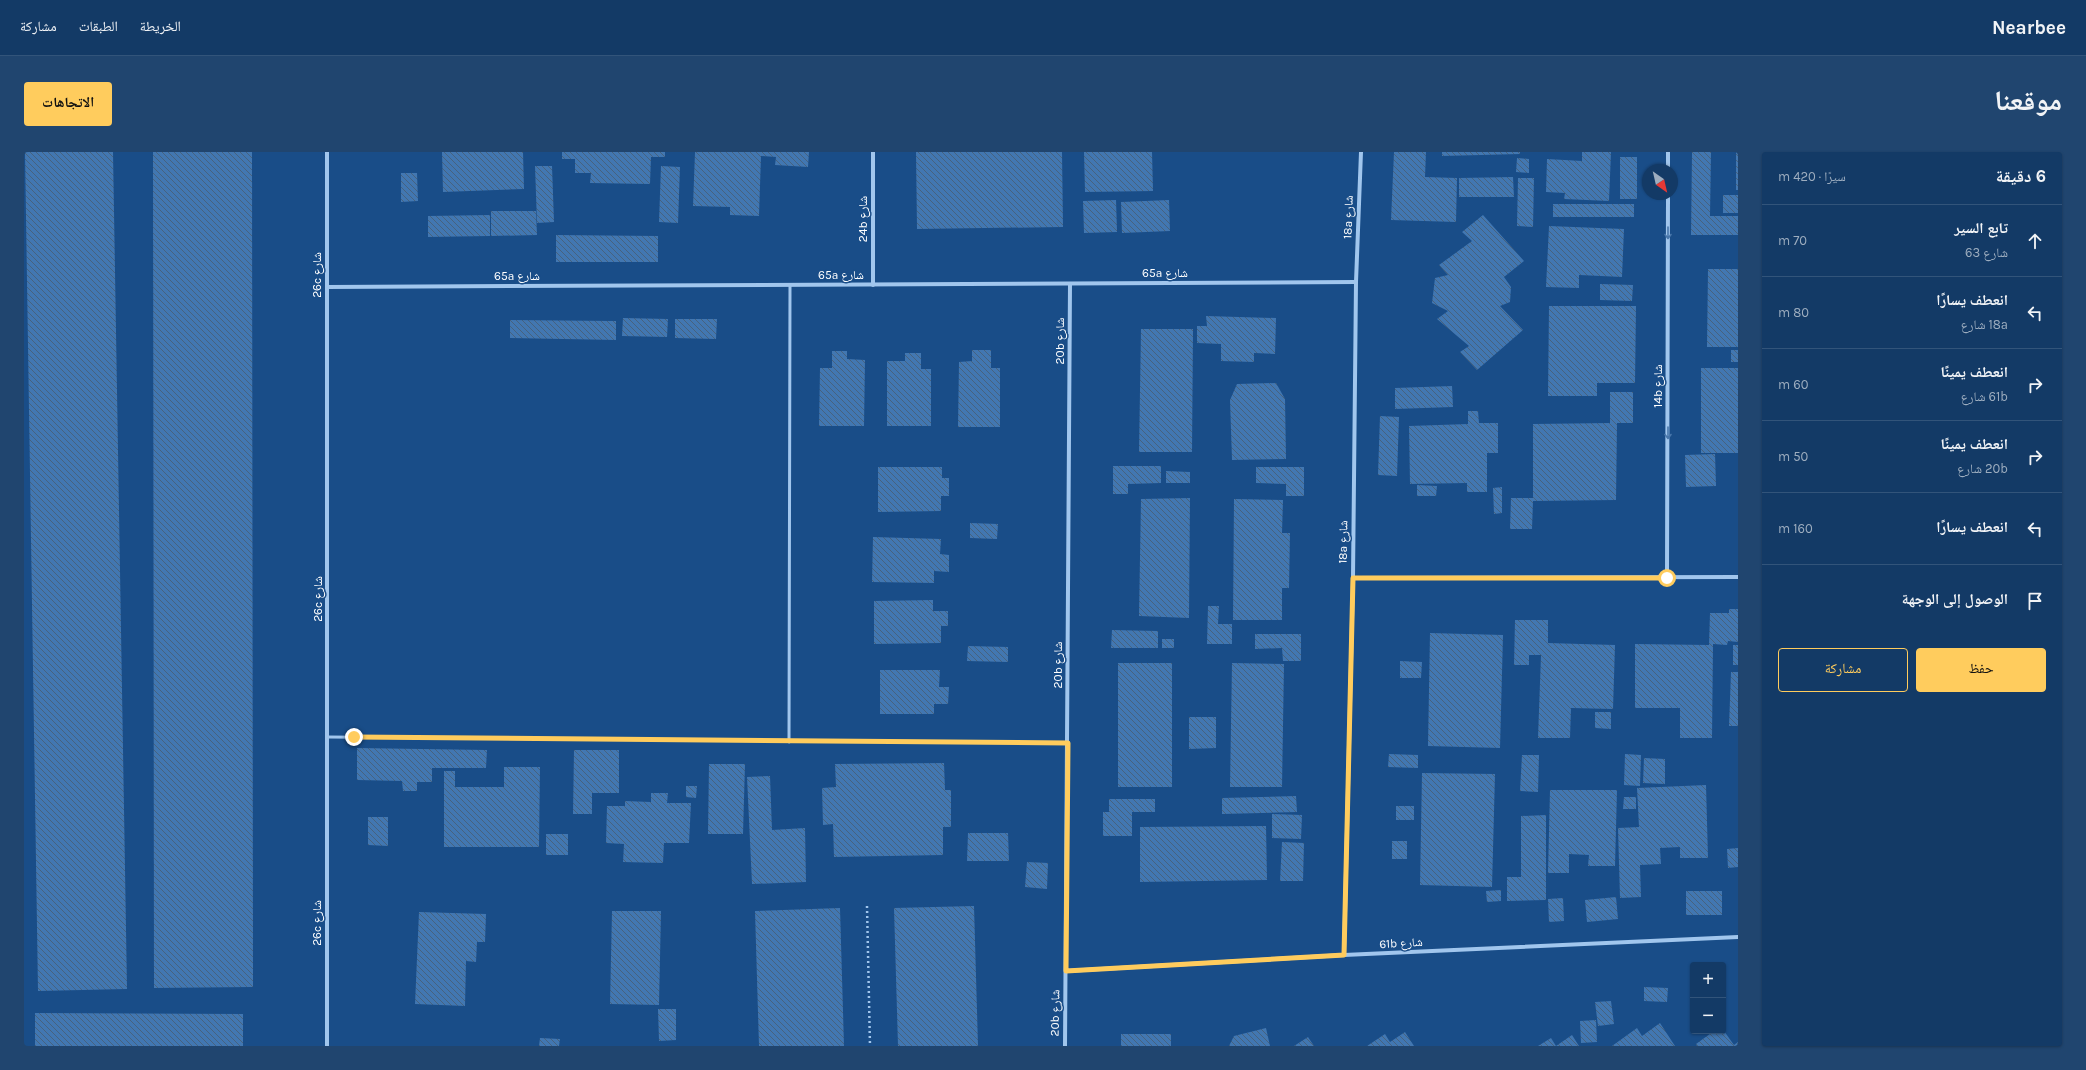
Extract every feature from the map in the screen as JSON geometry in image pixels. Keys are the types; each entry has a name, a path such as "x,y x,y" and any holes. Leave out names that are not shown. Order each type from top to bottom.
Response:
{"street":[{"name":"26c شارع","path":"327,152 327,1046"},
{"name":"24b شارع","path":"873,152 873,285"},
{"name":"18a شارع","path":"1344,955 1353,578 1356,282 1361,152"},
{"path":"1668,152 1668,164"},
{"name":"14b شارع","path":"1667,578 1668,200"},
{"name":"65a شارع","path":"327,287 1356,282"},
{"name":"20b شارع","path":"1065,1046 1070,284"},
{"path":"1353,578 1738,577"},
{"name":"61b شارع","path":"1066,971 1344,955 1738,937"}],"lane":[{"path":"790,285 790,742"},
{"path":"328,737 790,742 1068,743"}],"path":[{"path":"867,906 870,1046"}],"building":[{"path":"25,152 113,152 127,989 38,991"},
{"path":"153,152 252,152 253,987 154,988"},
{"path":"442,152 523,152 524,189 443,192"},
{"path":"562,152 665,152 665,157 651,157 650,184 590,183 591,173 575,173 575,159 562,159"},
{"path":"695,152 809,152 808,167 775,165 776,157 761,156 759,216 730,215 730,207 693,206"},
{"path":"916,152 1062,152 1063,227 917,229"},
{"path":"1084,152 1152,152 1153,191 1085,192"},
{"path":"1394,152 1426,152 1425,177 1457,178 1456,222 1391,220"},
{"path":"1442,152 1520,152 1520,154 1442,156"},
{"path":"1582,152 1611,152 1609,201 1564,199 1565,193 1546,192 1547,159 1582,161"},
{"path":"1692,152 1711,152 1710,216 1738,216 1738,235 1691,235"},
{"path":"1736,152 1738,152 1738,190 1736,190"},
{"path":"1620,157 1637,157 1637,199 1620,199"},
{"path":"1517,158 1529,159 1529,173 1516,172"},
{"path":"535,166 552,166 554,222 537,223"},
{"path":"661,166 680,167 678,223 659,222"},
{"path":"401,173 417,173 418,201 401,202"},
{"path":"1513,177 1514,197 1459,197 1459,178"},
{"path":"1518,178 1534,178 1533,227 1517,226"},
{"path":"1723,195 1738,195 1738,213 1723,213"},
{"path":"1116,200 1117,232 1084,233 1083,201"},
{"path":"1169,200 1170,231 1122,233 1121,202"},
{"path":"1553,204 1634,204 1634,217 1553,217"},
{"path":"491,211 536,211 537,235 491,236"},
{"path":"490,215 490,236 428,237 428,216"},
{"path":"1483,215 1524,261 1504,277 1511,287 1510,302 1500,306 1523,330 1477,370 1460,352 1469,346 1437,319 1448,311 1432,303 1435,278 1448,275 1439,265 1472,241 1462,232"},
{"path":"1549,226 1624,229 1622,277 1579,275 1579,288 1546,287"},
{"path":"556,235 658,236 658,262 556,262"},
{"path":"1708,269 1738,269 1738,347 1707,347"},
{"path":"1600,284 1633,285 1632,301 1600,300"},
{"path":"1549,306 1636,306 1635,383 1597,383 1597,396 1548,396"},
{"path":"1206,316 1276,318 1275,354 1254,353 1254,362 1221,361 1221,344 1197,343 1197,326 1207,326"},
{"path":"623,318 668,319 667,337 622,336"},
{"path":"675,319 717,319 716,339 675,338"},
{"path":"510,320 616,321 616,340 510,338"},
{"path":"1141,329 1193,329 1192,452 1139,452"},
{"path":"972,350 991,350 991,368 1000,368 1000,427 958,427 959,362 972,361"},
{"path":"1731,350 1738,350 1738,362 1731,362"},
{"path":"832,351 847,351 847,359 865,360 864,426 819,426 820,368 832,368"},
{"path":"905,353 921,353 921,369 931,369 931,426 887,426 887,361 905,361"},
{"path":"1701,368 1738,368 1738,453 1701,453"},
{"path":"1276,383 1285,399 1286,459 1232,460 1230,400 1237,384"},
{"path":"1452,386 1453,407 1395,409 1395,388"},
{"path":"1610,392 1633,392 1633,423 1617,423 1616,500 1533,501 1532,529 1510,529 1511,498 1533,498 1533,424 1610,423"},
{"path":"1468,411 1478,411 1479,423 1498,423 1498,453 1487,453 1487,492 1467,492 1467,483 1410,484 1409,426 1468,424"},
{"path":"1380,416 1399,417 1397,476 1378,475"},
{"path":"1715,454 1716,486 1686,487 1685,455"},
{"path":"1113,466 1161,466 1161,483 1128,484 1128,494 1113,494"},
{"path":"878,467 942,467 942,478 949,478 949,496 941,496 941,511 878,512"},
{"path":"1256,467 1304,467 1304,496 1286,496 1286,484 1256,483"},
{"path":"1166,471 1190,472 1190,483 1166,483"},
{"path":"1417,485 1437,486 1436,496 1417,496"},
{"path":"1502,487 1502,513 1494,514 1493,488"},
{"path":"1190,498 1189,618 1139,616 1141,499"},
{"path":"1234,499 1283,500 1282,533 1290,533 1289,588 1282,588 1282,620 1233,620"},
{"path":"970,523 998,524 997,539 970,538"},
{"path":"873,537 941,539 940,554 949,555 949,572 934,571 934,583 872,582"},
{"path":"933,600 933,611 948,611 948,626 941,626 941,643 874,644 874,601"},
{"path":"1208,606 1219,606 1218,624 1232,624 1232,644 1207,644"},
{"path":"1729,609 1738,609 1738,642 1728,641 1727,645 1713,644 1712,738 1680,738 1680,708 1635,708 1635,644 1709,645 1710,613 1729,613"},
{"path":"1515,620 1548,620 1548,643 1615,645 1613,709 1571,708 1570,738 1538,738 1541,655 1529,655 1529,665 1514,665"},
{"path":"1112,630 1158,631 1158,648 1111,648"},
{"path":"1430,633 1503,635 1500,748 1428,746"},
{"path":"1255,634 1301,634 1301,661 1283,661 1282,648 1255,649"},
{"path":"1162,639 1174,639 1174,648 1162,648"},
{"path":"1733,645 1738,645 1738,665 1733,665"},
{"path":"968,646 1008,647 1008,662 967,661"},
{"path":"1400,661 1422,662 1421,678 1400,678"},
{"path":"1118,663 1172,663 1172,787 1118,787"},
{"path":"1232,663 1284,664 1282,787 1230,787"},
{"path":"880,670 940,670 939,687 949,687 948,704 934,704 934,714 880,714"},
{"path":"1731,672 1738,672 1738,726 1729,726"},
{"path":"1595,712 1611,712 1611,729 1595,728"},
{"path":"1189,717 1216,717 1216,748 1189,749"},
{"path":"357,748 487,750 486,768 432,768 432,782 417,782 417,791 403,791 402,781 357,780"},
{"path":"574,750 619,750 619,793 592,793 592,814 573,814"},
{"path":"1389,754 1418,755 1418,768 1388,767"},
{"path":"1625,754 1641,755 1640,786 1624,785"},
{"path":"1522,755 1539,755 1538,792 1520,791"},
{"path":"1644,758 1665,759 1665,784 1643,783"},
{"path":"944,763 945,790 951,790 951,827 943,827 943,855 834,857 833,824 823,825 822,788 836,787 835,764"},
{"path":"709,764 745,764 743,834 708,834"},
{"path":"504,767 540,767 539,847 444,847 444,771 455,771 455,787 504,787"},
{"path":"1422,773 1495,774 1492,887 1420,885"},
{"path":"770,776 772,830 805,828 806,882 752,884 747,777"},
{"path":"1706,785 1708,858 1680,858 1680,847 1660,848 1661,864 1640,865 1641,897 1620,898 1618,828 1639,827 1637,788"},
{"path":"686,786 697,786 696,798 686,797"},
{"path":"1550,790 1617,790 1615,866 1588,866 1589,855 1569,854 1569,873 1548,873"},
{"path":"651,793 668,793 667,803 691,803 689,843 664,843 663,863 623,862 624,844 606,843 607,806 625,806 625,801 651,802"},
{"path":"1296,796 1297,812 1222,814 1222,798"},
{"path":"1624,797 1636,797 1636,809 1623,809"},
{"path":"1109,799 1155,799 1155,812 1132,812 1132,836 1103,836 1103,812 1109,812"},
{"path":"1396,806 1414,806 1414,820 1396,820"},
{"path":"1272,814 1302,815 1301,839 1272,838"},
{"path":"1546,815 1546,900 1507,901 1507,877 1521,877 1521,816"},
{"path":"368,817 388,817 388,846 368,845"},
{"path":"1266,826 1267,880 1140,882 1140,827"},
{"path":"968,833 1008,833 1009,861 967,861"},
{"path":"546,834 568,834 568,855 546,855"},
{"path":"1392,841 1407,841 1407,859 1392,859"},
{"path":"1282,842 1304,843 1303,881 1280,881"},
{"path":"1738,848 1738,867 1728,868 1727,849"},
{"path":"1027,862 1048,863 1047,889 1025,887"},
{"path":"1501,890 1501,901 1487,902 1486,891"},
{"path":"1686,891 1722,891 1722,915 1686,915"},
{"path":"1616,897 1618,919 1587,922 1585,900"},
{"path":"1563,898 1564,921 1549,922 1548,899"},
{"path":"974,906 978,1046 898,1046 894,908"},
{"path":"840,908 844,1046 759,1046 755,911"},
{"path":"612,911 661,911 659,1005 610,1004"},
{"path":"419,912 486,914 485,942 477,942 476,962 466,961 465,1006 415,1004"},
{"path":"1644,987 1668,988 1667,1002 1644,1001"},
{"path":"1611,1001 1614,1024 1598,1026 1595,1002"},
{"path":"658,1009 676,1009 676,1040 659,1041"},
{"path":"35,1013 243,1014 243,1046 35,1046"},
{"path":"1596,1020 1597,1042 1581,1043 1580,1021"},
{"path":"1660,1023 1675,1046 1612,1046 1637,1028 1642,1036"},
{"path":"1266,1028 1270,1046 1229,1046 1234,1036"},
{"path":"1405,1032 1414,1046 1367,1046 1385,1034 1390,1042"},
{"path":"1121,1034 1171,1034 1171,1046 1121,1046"},
{"path":"1710,1034 1726,1034 1734,1045 1738,1042 1738,1046 1697,1046 1696,1044"},
{"path":"1572,1035 1579,1046 1556,1046"},
{"path":"1308,1037 1314,1046 1294,1046"},
{"path":"540,1038 560,1039 559,1046 539,1046"},
{"path":"1551,1038 1556,1046 1538,1046"}],"route":[{"path":"354,737 790,742 1068,743 1066,971 1344,955 1353,578 1667,578"}]}
